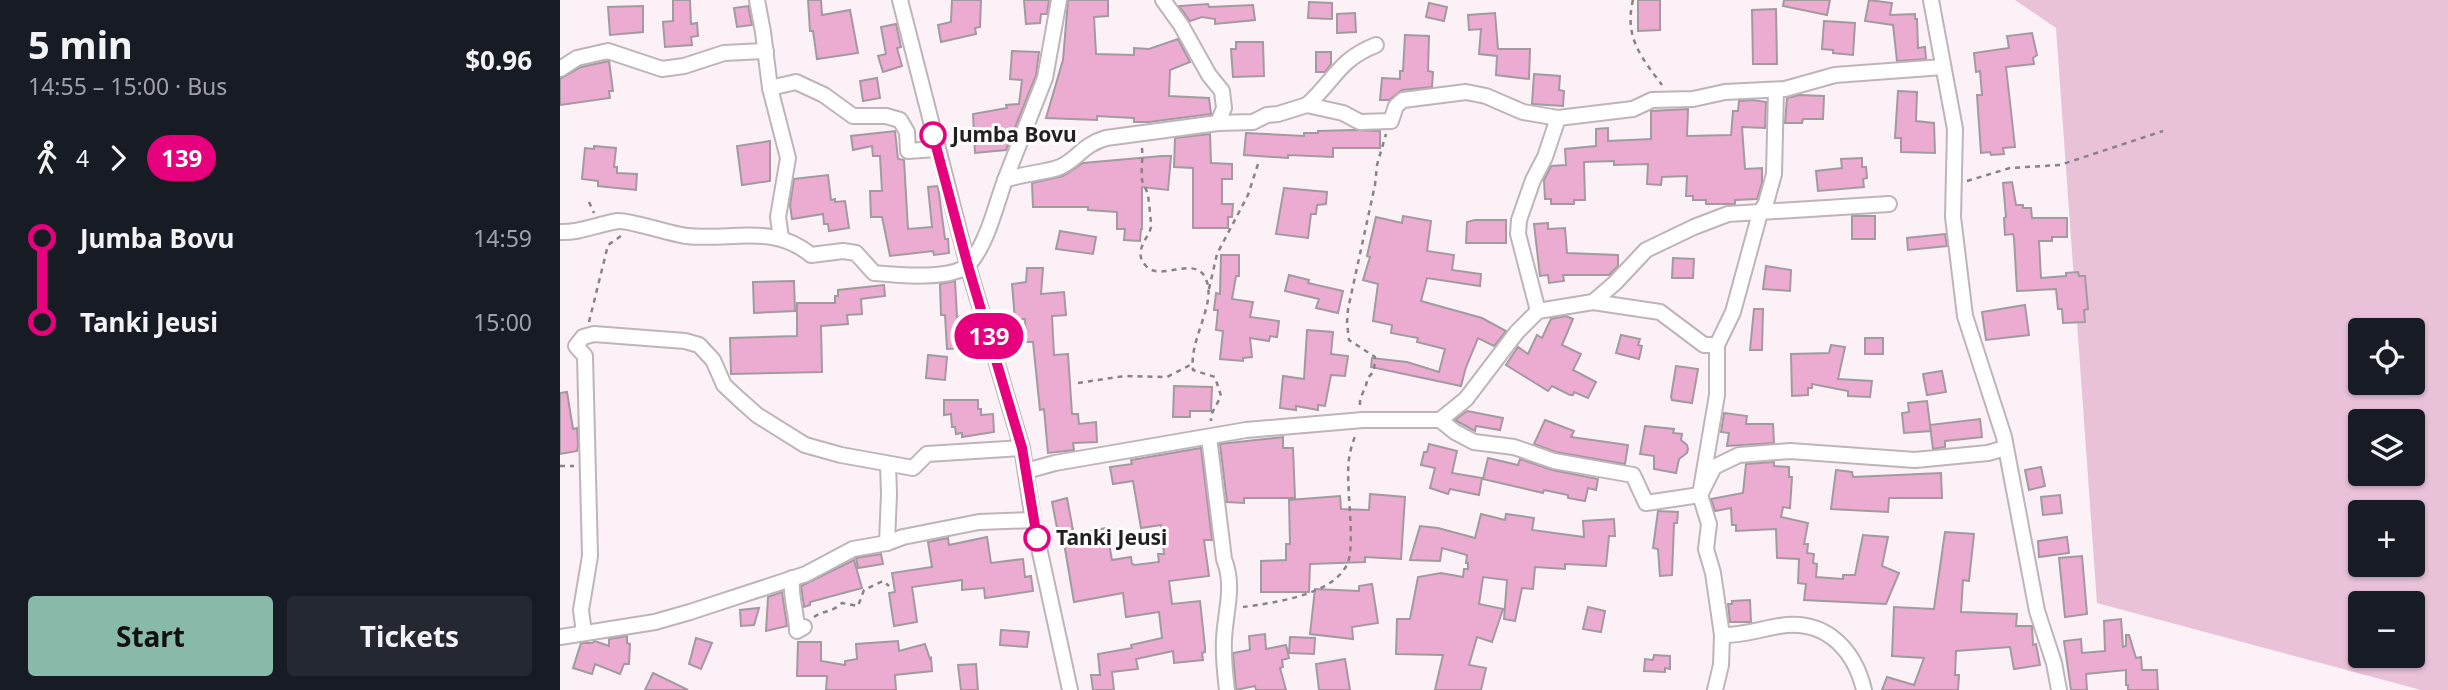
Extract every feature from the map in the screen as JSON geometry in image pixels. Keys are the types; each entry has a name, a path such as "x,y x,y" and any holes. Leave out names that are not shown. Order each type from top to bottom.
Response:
{"street":[{"path":"757,0 769,88 788,158 778,217 781,238"},
{"path":"900,0 936,149 1022,448 1033,520 1070,690"},
{"path":"560,232 571,232 621,220 688,236 738,234 781,238 796,243 811,256 843,251 856,253 874,273 927,276 968,266 984,237 1045,78 1059,0"},
{"path":"1163,0 1181,24 1209,75 1222,91 1224,108 1218,123"},
{"path":"1931,0 1955,129 1955,236 1965,316 2004,437 2037,611 2054,663 2059,690"},
{"path":"1307,105 1347,60 1376,45"},
{"path":"560,69 577,58 608,51 662,69 684,66 724,53 766,51"},
{"path":"1005,180 1024,173 1060,167 1092,142 1218,123 1253,122 1266,115 1307,105 1343,113 1360,122 1391,121 1396,106 1403,100 1466,92 1486,96 1523,112 1558,118 1633,109 1652,100 1681,100 1725,92 1776,90 1835,75 1943,67"},
{"path":"769,88 796,82 824,95 853,116 886,116 900,120 907,132 908,151 936,149"},
{"path":"1715,690 1721,664 1722,635 1713,573 1706,550 1709,524 1700,495 1717,395 1717,345 1733,312 1760,213 1766,203 1774,174 1776,90"},
{"path":"1538,311 1518,234 1519,220 1532,180 1545,157 1558,118"},
{"path":"1593,302 1646,250 1728,214 1889,204"},
{"path":"1440,420 1466,399 1517,332 1538,311 1593,302 1660,312 1704,345 1717,345"},
{"path":"583,632 581,610 590,556 585,356 576,346 586,335 685,341 699,345 713,360 727,389 757,415 815,450 914,468 927,454 1022,448"},
{"path":"1026,471 1055,463 1246,430 1363,420 1440,420 1474,442 1514,447 1554,461 1633,475 1646,503 1700,495"},
{"path":"1209,437 1224,559 1231,584 1224,639 1227,690"},
{"path":"1700,495 1714,467 1739,455 1790,451 1915,460 1988,453 2005,447"},
{"path":"887,543 888,464"},
{"path":"560,638 655,622 792,579 853,549 979,522 1033,520"},
{"path":"792,579 797,631 804,627"},
{"path":"1722,635 1740,636 1789,625 1833,635 1849,656 1864,690"}],"path":[{"path":"1633,0 1632,28 1636,49 1668,92 1681,100"},
{"path":"1228,608 1285,602 1314,592 1336,578 1348,562 1350,532 1346,472 1351,447 1363,420 1359,399 1367,379 1374,371 1375,357 1349,340 1348,309 1375,186 1377,165 1391,121"},
{"path":"1953,184 2010,168 2060,165 2163,131"},
{"path":"1140,134 1142,180 1148,195 1151,229 1142,242 1143,263 1150,269 1162,271 1184,267 1196,270 1208,282 1209,292"},
{"path":"1209,437 1211,415 1221,396 1215,377 1193,370 1192,349 1205,313 1217,254 1248,195 1258,164"},
{"path":"586,335 608,245 636,225"},
{"path":"1078,383 1125,376 1167,377 1192,364"},
{"path":"804,627 816,615 833,611 842,603 858,606 864,590 883,581 889,586"}],"shaded area":[{"path":"2015,0 2448,0 2448,690 2421,690 2097,603 2056,28"}],"building":[{"path":"673,0 690,0 691,24 697,23 698,36 691,37 692,45 665,47 663,22 673,21"},
{"path":"808,0 821,0 822,15 850,10 858,53 817,59 813,31 810,31"},
{"path":"952,0 981,0 980,27 975,28 976,34 941,42 938,25 951,22"},
{"path":"1024,0 1049,0 1047,14 1041,14 1040,23 1026,24"},
{"path":"1068,0 1108,0 1108,16 1094,17 1096,54 1134,55 1134,48 1149,49 1178,39 1190,62 1170,70 1169,96 1209,98 1211,114 1149,122 1134,122 1134,118 1097,116 1097,120 1046,118 1063,60"},
{"path":"1638,0 1660,0 1660,30 1638,31"},
{"path":"1784,0 1830,0 1827,15 1783,6"},
{"path":"1869,0 1892,3 1890,15 1915,14 1918,48 1925,47 1926,59 1897,61 1893,25 1865,21"},
{"path":"1309,2 1332,3 1332,19 1308,18"},
{"path":"1429,3 1447,7 1444,21 1426,17"},
{"path":"1208,4 1209,7 1253,5 1255,20 1215,24 1215,19 1202,17 1190,21 1179,6"},
{"path":"643,6 643,32 610,35 608,7"},
{"path":"748,6 752,25 737,27 734,8"},
{"path":"1776,9 1777,64 1753,64 1752,10"},
{"path":"1355,13 1356,32 1337,33 1337,14"},
{"path":"1495,13 1498,49 1530,49 1529,79 1496,75 1497,56 1479,54 1481,29 1469,30 1468,15"},
{"path":"1824,21 1855,23 1853,55 1822,49"},
{"path":"896,24 901,47 897,48 902,66 883,72 878,56 886,54 881,27"},
{"path":"2032,33 2037,55 2033,58 2034,64 2006,67 2015,147 2003,148 2004,154 1981,153 1977,95 1982,95 1980,71 1976,72 1974,53 2009,48 2007,36"},
{"path":"1405,35 1429,36 1428,71 1433,72 1432,87 1402,90 1389,100 1380,100 1382,78 1400,79"},
{"path":"1236,42 1263,42 1264,76 1233,77 1231,49 1236,49"},
{"path":"1012,51 1039,52 1036,75 1006,150 975,153 973,114 1019,104 1022,80 1010,79"},
{"path":"1316,52 1331,52 1331,64 1325,72 1316,72"},
{"path":"609,61 613,91 609,91 610,98 560,105 560,79 581,67"},
{"path":"1534,74 1560,76 1559,90 1564,91 1563,106 1532,104"},
{"path":"877,78 880,98 863,101 860,81"},
{"path":"1898,91 1917,92 1916,121 1934,123 1935,153 1901,152 1901,138 1895,138"},
{"path":"1800,95 1824,96 1823,119 1785,123 1787,98"},
{"path":"1739,101 1766,102 1765,128 1742,127 1745,169 1762,168 1762,183 1757,199 1735,200 1735,204 1706,204 1706,200 1693,200 1693,196 1686,196 1687,176 1662,177 1661,185 1647,184 1648,164 1614,165 1614,161 1584,162 1585,200 1574,200 1574,204 1551,204 1551,199 1545,199 1544,180 1551,166 1566,165 1565,149 1596,146 1596,129 1608,128 1608,141 1651,139 1651,111 1688,109 1687,136 1731,135 1733,111 1738,111"},
{"path":"895,131 898,159 904,160 908,229 932,227 928,187 938,186 949,253 934,255 933,251 890,256 882,217 871,217 870,191 882,191 880,156 873,156 872,146 853,150 851,136"},
{"path":"1318,131 1380,131 1380,148 1333,148 1333,157 1244,155 1246,133 1304,136 1304,133"},
{"path":"1210,134 1211,163 1232,164 1232,179 1222,179 1222,204 1233,204 1232,217 1228,217 1228,228 1193,228 1193,168 1174,167 1175,138"},
{"path":"770,141 770,181 742,185 737,146"},
{"path":"594,146 616,148 614,167 617,167 617,173 637,174 636,190 598,186 598,181 582,179 585,148 594,149"},
{"path":"1171,156 1168,190 1142,187 1140,241 1124,240 1125,229 1117,229 1117,212 1088,210 1088,207 1033,207 1032,183 1063,176 1083,163"},
{"path":"1862,158 1862,167 1866,167 1867,178 1863,179 1864,187 1818,191 1816,171 1842,168 1841,159"},
{"path":"828,175 831,200 845,201 849,228 829,231 828,224 824,224 823,214 792,219 790,205 794,179"},
{"path":"2012,182 2016,205 2031,208 2032,218 2067,218 2067,237 2052,237 2052,241 2039,241 2041,278 2078,272 2079,276 2085,276 2088,309 2084,310 2085,322 2063,323 2056,289 2017,291 2014,238 2013,234 2005,235 2004,218 2003,183"},
{"path":"1284,188 1327,192 1326,204 1317,205 1316,214 1311,214 1308,238 1276,234"},
{"path":"1403,216 1431,221 1427,251 1454,255 1452,270 1481,274 1480,286 1427,278 1421,301 1482,318 1506,331 1494,346 1478,338 1461,386 1371,367 1372,358 1407,362 1439,372 1445,349 1417,342 1418,338 1391,333 1392,325 1373,321 1378,284 1363,280 1370,257 1367,256 1376,217 1402,223"},
{"path":"1852,216 1875,216 1875,239 1852,239"},
{"path":"1506,220 1506,243 1466,243 1467,222"},
{"path":"1548,223 1548,229 1565,228 1567,253 1618,255 1618,266 1609,275 1563,275 1564,281 1549,283 1548,275 1540,276 1534,224"},
{"path":"1060,231 1096,237 1093,254 1056,249"},
{"path":"1945,234 1947,246 1908,250 1907,238"},
{"path":"1221,255 1239,255 1239,276 1236,276 1232,299 1253,302 1250,317 1279,321 1277,337 1270,336 1269,341 1250,338 1252,357 1243,358 1243,361 1220,359 1223,331 1216,330 1218,310 1214,310 1216,293 1220,294"},
{"path":"1673,258 1694,259 1693,278 1672,278"},
{"path":"1766,266 1791,270 1790,291 1763,289"},
{"path":"1027,268 1043,268 1041,294 1064,292 1066,315 1052,316 1054,355 1068,354 1072,414 1078,414 1079,424 1096,422 1097,442 1073,443 1074,450 1048,453 1044,409 1040,410 1033,342 1026,342 1025,319 1015,320 1012,284 1026,282"},
{"path":"1289,275 1309,280 1308,283 1343,291 1338,313 1316,308 1319,299 1285,291"},
{"path":"794,281 795,311 754,313 753,282"},
{"path":"955,281 957,317 964,316 966,348 947,349 945,315 941,315 940,284"},
{"path":"884,285 885,296 861,299 862,314 847,315 848,324 821,326 822,372 731,374 730,338 797,336 797,303 835,303 838,290"},
{"path":"2025,305 2029,335 1986,340 1982,312"},
{"path":"1754,309 1763,309 1762,350 1750,350"},
{"path":"1566,316 1573,319 1562,345 1581,354 1573,370 1596,382 1588,398 1574,392 1570,395 1552,386 1548,391 1506,365 1518,347 1528,354 1537,335 1542,338 1551,319"},
{"path":"1307,330 1333,332 1331,354 1348,356 1345,376 1331,375 1325,406 1318,405 1318,410 1296,406 1296,410 1280,408 1283,376 1304,379"},
{"path":"1621,335 1640,339 1638,345 1642,346 1639,359 1616,353"},
{"path":"1865,338 1883,338 1883,354 1865,354"},
{"path":"1831,345 1845,347 1838,379 1872,381 1870,397 1848,396 1848,391 1812,384 1812,388 1808,388 1808,395 1792,396 1791,354 1829,353"},
{"path":"928,355 947,357 945,380 926,378"},
{"path":"1676,366 1698,369 1692,403 1672,400"},
{"path":"1942,371 1946,392 1927,395 1923,374"},
{"path":"1174,386 1212,387 1211,411 1190,411 1190,417 1173,417"},
{"path":"567,392 573,429 577,428 578,445 577,451 560,454 560,393"},
{"path":"944,400 978,400 981,415 993,414 994,432 962,437 962,433 956,434 955,427 952,427 951,414 944,415"},
{"path":"1927,401 1930,425 1980,419 1982,437 1945,441 1945,447 1933,449 1931,431 1904,433 1902,413 1909,412 1908,403"},
{"path":"1467,411 1503,418 1500,430 1476,426 1475,431 1455,420"},
{"path":"1724,413 1747,416 1746,424 1773,424 1774,443 1727,446 1729,433 1721,432"},
{"path":"1545,420 1574,431 1571,437 1628,445 1625,464 1556,452 1534,444"},
{"path":"1645,426 1674,429 1673,433 1682,434 1681,440 1688,449 1679,459 1676,473 1654,469 1654,456 1640,454"},
{"path":"1283,437 1283,448 1293,448 1295,498 1244,498 1244,503 1227,502 1220,444"},
{"path":"1429,444 1457,451 1452,473 1482,478 1479,495 1450,489 1448,494 1430,488 1435,468 1421,465"},
{"path":"1201,448 1212,540 1204,540 1209,576 1169,581 1172,604 1200,601 1205,647 1203,660 1174,663 1173,651 1136,659 1138,669 1112,672 1114,690 1093,690 1091,675 1100,675 1098,654 1132,648 1131,645 1162,638 1159,612 1126,617 1123,593 1074,602 1063,537 1106,528 1112,560 1131,557 1132,564 1135,565 1159,562 1158,554 1164,554 1161,525 1141,528 1133,481 1113,484 1110,467 1132,464 1131,460"},
{"path":"1488,458 1518,465 1520,459 1552,470 1598,479 1596,490 1588,488 1585,501 1568,498 1568,495 1544,490 1543,493 1483,479"},
{"path":"1774,462 1774,466 1789,467 1789,477 1792,477 1790,508 1783,507 1781,517 1808,523 1804,544 1808,544 1807,553 1814,554 1813,563 1817,564 1816,577 1843,579 1843,575 1855,575 1863,535 1888,537 1882,566 1899,573 1886,604 1804,600 1806,584 1798,583 1799,559 1777,558 1776,529 1736,531 1736,525 1732,525 1731,508 1715,511 1711,499 1743,493 1746,464"},
{"path":"2041,467 2045,486 2029,490 2025,470"},
{"path":"1836,470 1852,472 1853,477 1941,473 1942,498 1889,498 1888,512 1831,509"},
{"path":"1370,494 1405,497 1401,559 1365,557 1365,562 1310,564 1309,592 1261,592 1261,561 1286,560 1286,544 1290,544 1289,500 1340,496 1341,509 1369,510"},
{"path":"2060,495 2062,513 2043,515 2041,497"},
{"path":"1067,498 1073,530 1058,533 1052,502"},
{"path":"1658,511 1678,512 1677,523 1674,523 1672,575 1660,576 1658,549 1653,548"},
{"path":"1481,514 1505,520 1506,514 1534,518 1532,530 1584,537 1583,521 1614,519 1615,536 1609,536 1606,566 1565,564 1565,569 1535,567 1533,589 1522,588 1515,621 1504,619 1507,580 1483,577 1479,604 1503,609 1492,642 1477,637 1469,665 1486,668 1481,690 1435,690 1443,655 1396,654 1397,619 1410,619 1418,577 1441,573 1463,577 1464,569 1468,569 1467,555 1442,548 1440,561 1410,560 1420,526 1475,538"},
{"path":"1945,532 1974,534 1969,581 1963,580 1961,612 2017,614 2016,626 2032,626 2033,645 2036,644 2040,665 2014,669 2010,647 1956,651 1955,675 1959,675 1958,690 1882,690 1887,677 1914,685 1924,658 1892,656 1894,607 1934,609"},
{"path":"987,537 991,563 1023,559 1025,577 1031,576 1033,591 985,598 984,588 962,590 962,580 912,587 917,622 894,626 889,593 895,592 892,573 932,567 928,542 948,538 949,545"},
{"path":"2067,537 2069,553 2039,557 2038,541"},
{"path":"881,554 883,564 858,568 856,558"},
{"path":"2082,556 2087,614 2065,617 2059,558"},
{"path":"854,560 862,588 810,602 810,605 804,607 801,586"},
{"path":"1372,584 1378,623 1352,627 1353,639 1310,634 1315,589 1359,591 1359,586"},
{"path":"782,592 787,626 766,631 768,597"},
{"path":"1750,600 1751,622 1730,622 1728,604 1732,604 1732,601"},
{"path":"1588,607 1605,611 1601,632 1583,629"},
{"path":"759,608 754,625 741,626 740,610"},
{"path":"2121,619 2123,647 2126,646 2126,635 2129,635 2136,658 2141,657 2142,670 2157,670 2158,690 2128,690 2126,670 2086,674 2087,690 2071,690 2064,641 2081,639 2082,653 2105,651 2104,621"},
{"path":"1001,630 1029,632 1027,647 1000,645"},
{"path":"1265,634 1266,649 1286,645 1289,658 1282,660 1283,667 1280,668 1286,690 1256,690 1255,686 1236,690 1233,653 1250,650 1249,636"},
{"path":"627,636 627,643 630,644 629,664 624,664 620,674 595,664 592,674 573,668 581,643 595,641 609,646 609,639"},
{"path":"1290,637 1315,638 1314,654 1289,653"},
{"path":"696,638 712,643 701,669 689,664"},
{"path":"898,641 899,651 925,644 931,658 932,671 895,675 896,690 826,690 827,676 797,676 798,642 821,642 821,661 845,665 845,661 857,659 856,644"},
{"path":"1654,655 1670,656 1670,669 1665,668 1665,672 1644,671 1645,659 1653,660"},
{"path":"1345,659 1350,690 1319,690 1316,664"},
{"path":"976,664 978,690 961,690 958,665"},
{"path":"653,673 688,690 645,690"}],"bus line":[{"name":"139","path":"933,135 968,266 1022,448 1037,538"}],"place":[{"name":"Jumba Bovu","path":"933,135"},
{"name":"Tanki Jeusi","path":"1037,538"}]}
